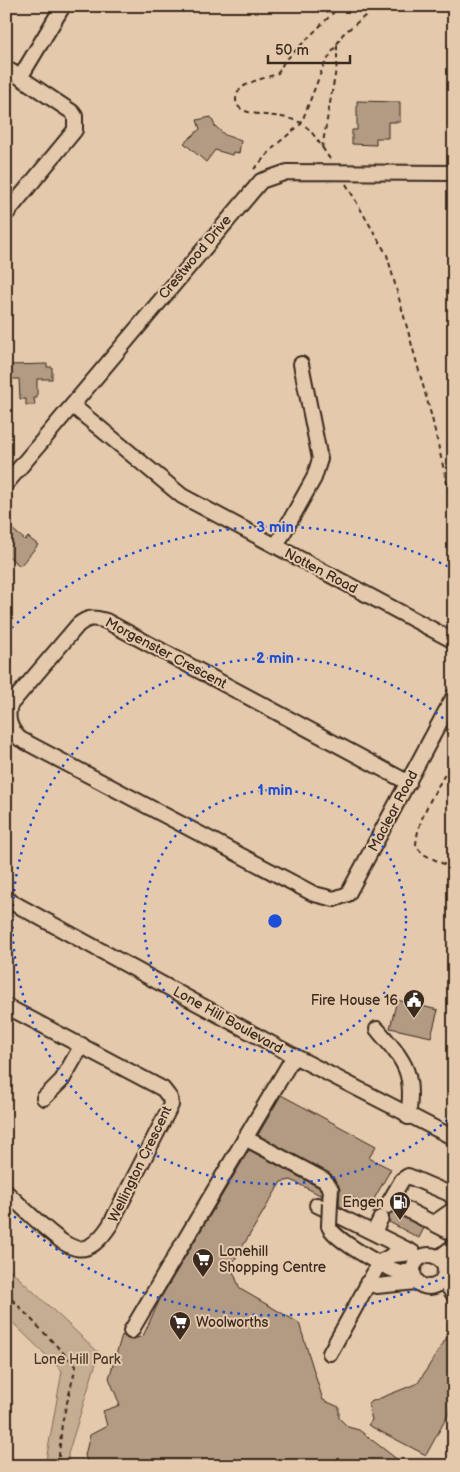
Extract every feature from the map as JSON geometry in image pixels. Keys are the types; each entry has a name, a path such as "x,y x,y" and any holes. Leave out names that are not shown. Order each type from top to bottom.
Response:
{"street":[{"path":"21,76 64,6"},
{"path":"6,68 21,76 75,116 75,130 6,214"},
{"name":"Crestwood Drive","path":"6,484 261,181 287,172 454,173"},
{"path":"276,546 314,478 320,459 301,364"},
{"name":"Notten Road","path":"72,406 166,486 202,508 454,641"},
{"name":"Morgenster Crescent","path":"314,894 20,740 9,724 7,714 10,705 78,625 86,618 95,617 106,621 409,783"},
{"name":"Maclear Road","path":"314,894 334,899 348,894 454,696"},
{"name":"Lone Hill Boulevard","path":"6,899 294,1056 453,1139"},
{"name":"Wellington Crescent","path":"6,1006 163,1089 170,1098 171,1106 115,1217 101,1239 91,1246 73,1248 66,1245 6,1192"},
{"path":"378,1029 400,1055 409,1075 412,1087 408,1117"},
{"path":"44,1098 62,1080 82,1045"},
{"path":"131,1331 294,1056"},
{"path":"244,1138 324,1180 330,1189 324,1204 332,1232 345,1243 395,1271 410,1275"},
{"path":"447,1271 431,1287 423,1287 393,1255 379,1234 386,1208 402,1180 408,1176 450,1194 454,1200"},
{"path":"324,1204 417,1255"},
{"path":"386,1208 434,1224 454,1234"},
{"path":"434,1224 454,1209"},
{"path":"438,1258 454,1246"},
{"path":"330,1352 380,1262 393,1255 430,1255 438,1258 447,1271 454,1295"},
{"path":"367,1283 378,1286 410,1275 417,1260 417,1255"}],"path":[{"path":"338,45 337,64 322,148 301,124 274,114 242,109 237,103 237,91 245,85 278,73 284,62 340,6"},
{"path":"254,170 277,144 301,124 323,67 349,27 377,6"},
{"path":"339,173 387,255 432,418 454,514"},
{"path":"454,758 432,799 417,836 416,846 423,854 454,869"},
{"path":"6,1293 76,1366 62,1423 58,1466"}],"green space":[{"name":"Lone Hill Park","path":"6,1266 99,1353 68,1454 69,1466 45,1466 62,1371 6,1316"}],"building":[{"path":"357,101 400,102 400,122 388,122 388,138 376,138 376,145 352,144 352,130 357,130"},
{"path":"211,117 215,126 225,135 241,141 239,153 233,152 232,155 215,150 206,162 184,143 200,129 197,120"},
{"path":"47,364 47,367 52,367 52,379 37,379 37,398 34,398 35,405 26,405 26,399 20,399 19,379 8,379 8,365"},
{"path":"6,524 25,540 28,537 38,545 20,566 6,554"},
{"name":"Fire House 16","path":"397,1000 438,1010 431,1037 390,1028"},
{"path":"281,1095 376,1146 369,1158 391,1169 374,1199 379,1202 379,1210 373,1214 374,1210 350,1196 343,1208 339,1205 340,1189 331,1174 258,1135"},
{"name":"Lonehill Shopping Centre","path":"249,1150 318,1187 322,1192 322,1196 291,1180 281,1182 231,1266 240,1289 299,1323 323,1400 339,1407 339,1418 348,1427 359,1430 398,1460 396,1466 88,1466 85,1455 90,1435 107,1426 103,1411 120,1405 109,1378 122,1335 130,1340 143,1336 160,1299"},
{"path":"393,1212 424,1228 419,1238 389,1222 389,1214"},
{"path":"454,1326 454,1404 426,1455 368,1425 372,1420 368,1403 418,1383"}],"place":[{"name":"Fire House 16","path":"414,1019"},
{"name":"Engen","path":"400,1221"},
{"name":"Lonehill Shopping Centre","path":"203,1278"},
{"name":"Woolworths","path":"180,1341"}]}
